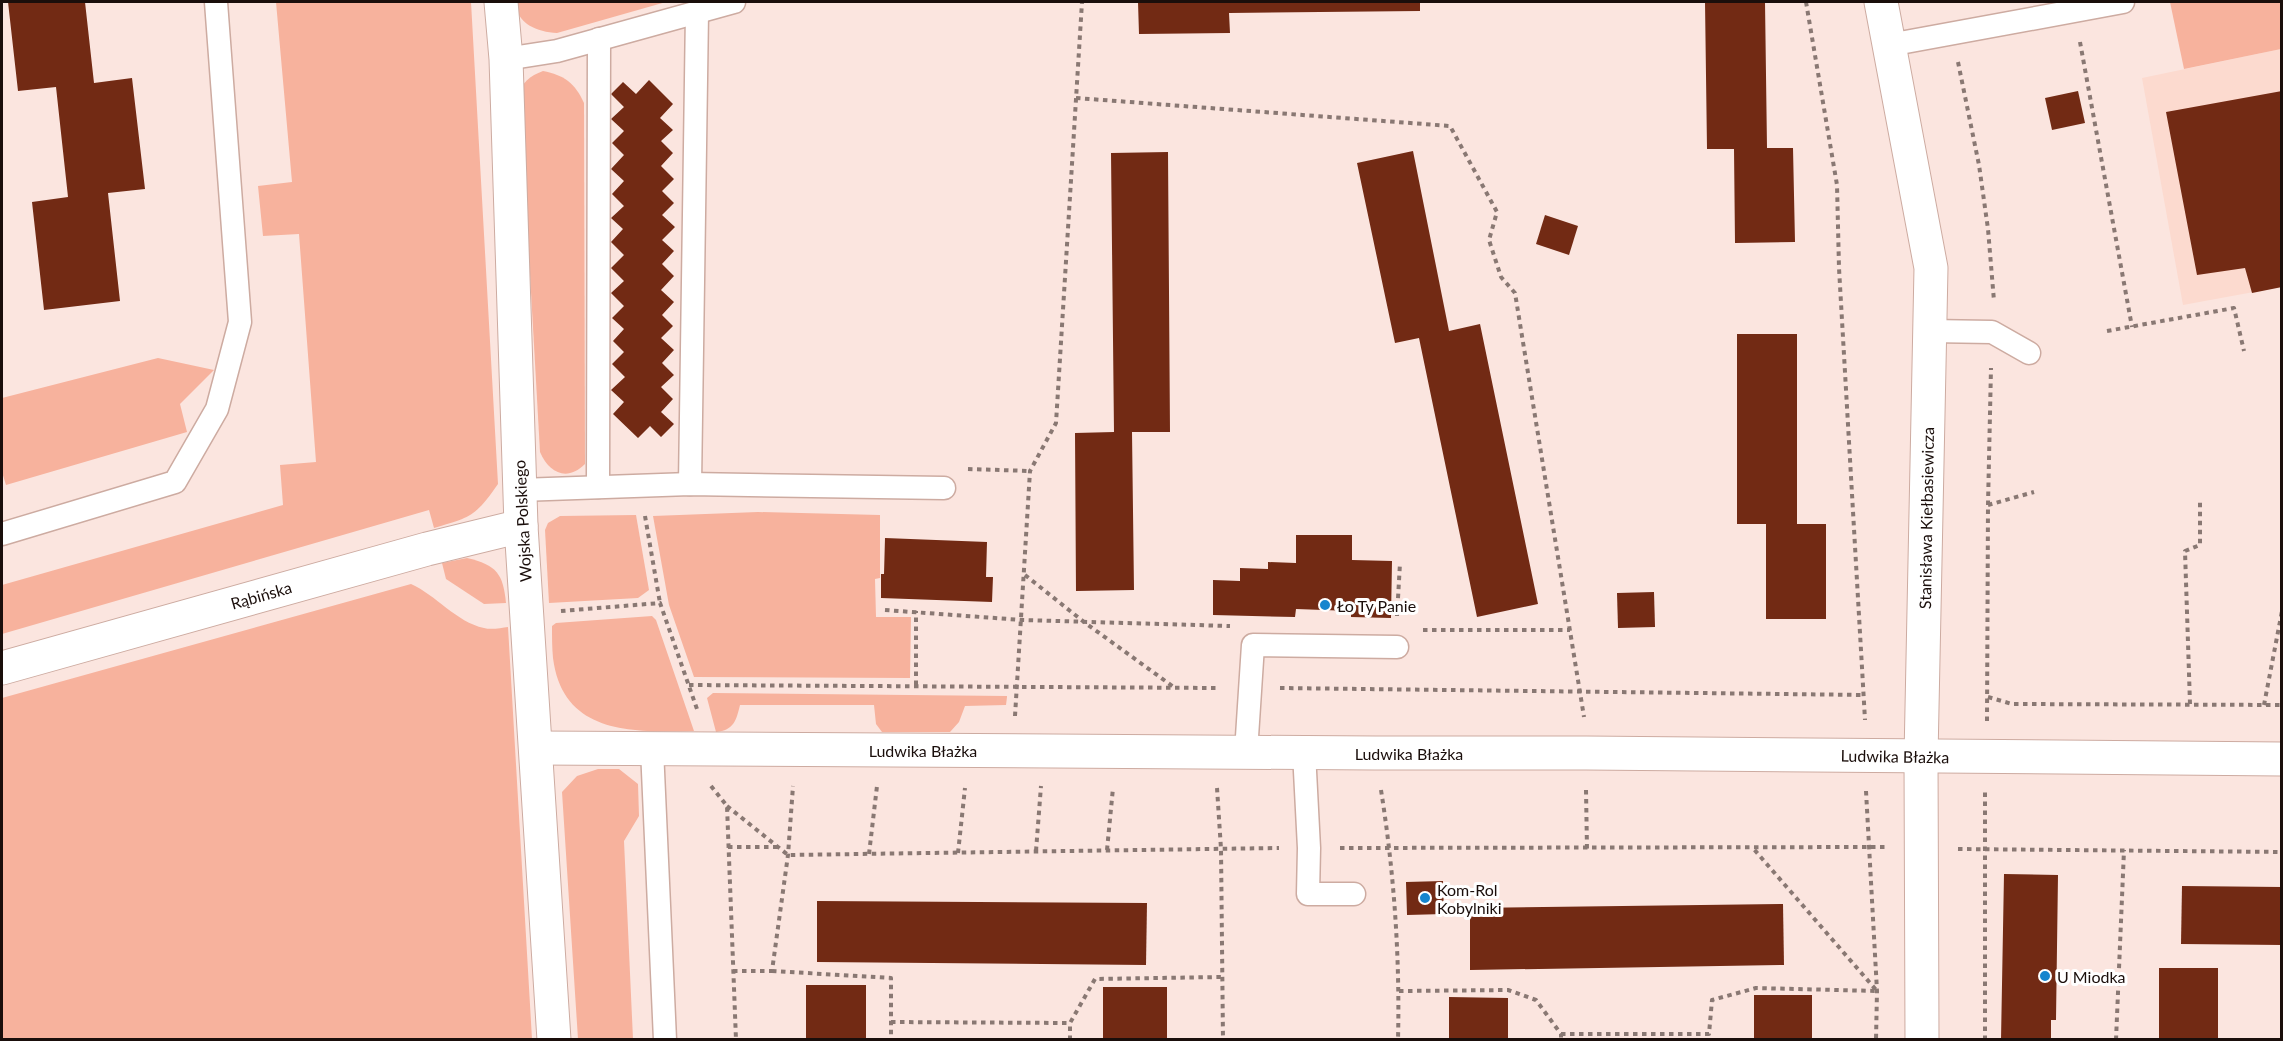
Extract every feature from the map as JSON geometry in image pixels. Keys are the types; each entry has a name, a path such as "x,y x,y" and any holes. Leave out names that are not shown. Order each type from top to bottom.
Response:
{"street":[{"name":"Wojska Polskiego","path":"501,2 506,58 521,526 554,1040"},
{"name":"Stanisława Kiełbasiewicza","path":"1881,2 1931,268 1921,757 1922,1040"},
{"name":"Rąbińska","path":"2,668 415,552 521,526"},
{"name":"Ludwika Błażka","path":"536,748 2282,759"}],"lane":[{"path":"2,534 175,482 217,409 240,322 216,2"},
{"path":"506,58 557,51 734,2"},
{"path":"1889,45 2075,11 2097,4 2123,2"},
{"path":"690,484 697,12"},
{"path":"598,487 599,39"},
{"path":"1930,331 1992,332 2029,353"},
{"path":"520,490 690,484 944,488"},
{"path":"1230,752 1253,645 1397,647"},
{"path":"652,749 665,1040"},
{"path":"1304,752 1308,894 1354,894"}],"path":[{"path":"1036,851 1028,751 1024,575 1030,471 1056,423 1082,2"},
{"path":"1806,2 1837,185 1839,268 1864,695 1876,1040"},
{"path":"2075,11 2097,144 2132,327"},
{"path":"1953,33 1979,165 1994,295 1988,505 1985,1040"},
{"path":"1076,98 1450,126 1497,212 1489,240 1501,277 1515,293 1587,735 1587,849"},
{"path":"2107,331 2234,308 2244,351"},
{"path":"944,488 944,469 1030,471"},
{"path":"639,485 660,603"},
{"path":"1988,505 2034,492"},
{"path":"2190,704 2185,551 2200,546 2200,501"},
{"path":"1024,575 1175,688"},
{"path":"916,611 916,685"},
{"path":"2264,705 2282,611"},
{"path":"1988,697 2012,704 2282,705"},
{"path":"772,971 788,855 795,750"},
{"path":"869,854 881,750"},
{"path":"958,853 969,751"},
{"path":"1107,850 1116,752"},
{"path":"1223,1040 1221,849 1230,752"},
{"path":"1375,753 1390,849 1399,991 1398,1040"},
{"path":"727,806 788,855 1308,848 1587,849 1869,846 2282,852"},
{"path":"728,847 779,848"},
{"path":"1752,848 1876,992"},
{"path":"2116,1040 2124,850"},
{"path":"733,971 891,978 891,1040"},
{"path":"1070,1040 1070,1023 1095,979 1222,977"},
{"path":"1709,1040 1712,1000 1756,988 1876,992"},
{"path":"1399,991 1508,990 1536,1000 1561,1037 1709,1034"},
{"path":"891,1022 1070,1023"}],"shaded area":[{"path":"276,2 471,2 498,484 477,510 464,518 434,528 429,510 2,634 2,585 283,505 280,465 316,462 299,234 263,236 258,186 292,182"},
{"path":"515,2 666,2 557,33 535,29 529,25 520,16"},
{"path":"2170,2 2281,2 2281,49 2184,69"},
{"path":"2281,49 2281,287 2183,305 2142,78"},
{"path":"543,71 568,81 577,90 584,103 585,464 572,473 565,474 553,470 540,452 520,96 527,80"},
{"path":"158,358 214,370 180,404 187,432 6,485 2,472 2,398"},
{"path":"758,512 880,515 880,578 875,579 876,617 911,617 910,678 694,677 669,605 653,516"},
{"path":"636,515 649,590 638,598 549,603 545,530 548,523 560,516"},
{"path":"467,558 485,564 497,572 503,585 506,603 484,604 446,579 442,563"},
{"path":"411,584 474,625 490,629 508,627 532,1039 2,1039 2,698"},
{"path":"652,616 656,620 694,731 648,731 605,724 586,716 571,702 560,684 552,650 552,626 556,623"},
{"path":"713,693 1007,697 1006,705 965,706 959,722 950,732 882,732 876,724 874,705 740,705 733,724 727,729 716,732 707,698"},
{"path":"598,769 619,769 638,784 639,816 624,841 633,1039 578,1039 562,792 577,776"}],"building":[{"path":"8,2 85,2 94,83 132,78 145,189 108,193 120,301 44,310 32,202 68,197 56,87 18,91"},
{"path":"1138,2 1420,2 1420,11 1229,13 1230,33 1139,34"},
{"path":"1705,2 1765,2 1767,148 1793,148 1795,242 1735,243 1734,149 1707,149"},
{"path":"649,80 673,104 660,118 673,130 661,141 673,153 661,166 674,179 662,191 674,203 662,215 675,227 662,240 674,251 662,264 674,276 661,290 674,302 662,315 673,326 661,338 674,350 662,363 674,375 661,387 673,399 661,412 674,424 661,437 650,426 638,438 613,414 624,402 611,390 625,377 612,364 624,352 613,341 624,329 612,318 624,306 611,293 624,281 611,268 624,255 611,242 623,229 611,218 624,206 612,194 624,181 611,169 624,155 612,143 624,131 611,119 624,107 611,94 623,82 636,94"},
{"path":"2078,91 2085,123 2052,130 2045,98"},
{"path":"2282,91 2282,287 2252,293 2245,268 2197,275 2166,112"},
{"path":"1413,151 1449,331 1480,324 1538,604 1477,617 1419,338 1395,343 1357,163"},
{"path":"1168,152 1170,432 1132,432 1134,590 1076,591 1075,433 1114,432 1111,153"},
{"path":"1545,215 1578,226 1569,255 1536,244"},
{"path":"1737,334 1797,334 1797,524 1826,524 1826,619 1766,619 1766,524 1737,524"},
{"path":"1296,535 1352,535 1352,560 1392,561 1391,618 1351,617 1351,611 1296,609 1295,617 1213,615 1213,580 1240,581 1240,568 1268,569 1268,562 1296,563"},
{"path":"885,538 987,542 986,577 993,577 992,602 881,598"},
{"path":"1654,592 1655,627 1618,628 1617,593"},
{"path":"2004,874 2058,875 2056,1020 2051,1020 2051,1040 2001,1040"},
{"name":"Kom-Rol Kobylniki","path":"1443,881 1444,914 1407,915 1406,882"},
{"path":"2182,886 2282,887 2282,945 2181,944"},
{"path":"817,901 1147,903 1146,965 817,962"},
{"path":"1783,904 1784,965 1470,970 1470,908"},
{"path":"2159,968 2218,968 2218,1040 2159,1040"},
{"path":"806,985 866,985 866,1040 806,1040"},
{"path":"1103,987 1167,987 1167,1040 1103,1040"},
{"path":"1754,995 1812,995 1812,1040 1754,1040"},
{"path":"1449,997 1508,998 1508,1040 1449,1040"}],"place":[{"name":"Ło Ty Panie","path":"1325,605"},
{"name":"Kom-Rol Kobylniki","path":"1425,898"},
{"name":"U Miodka","path":"2045,976"}]}
